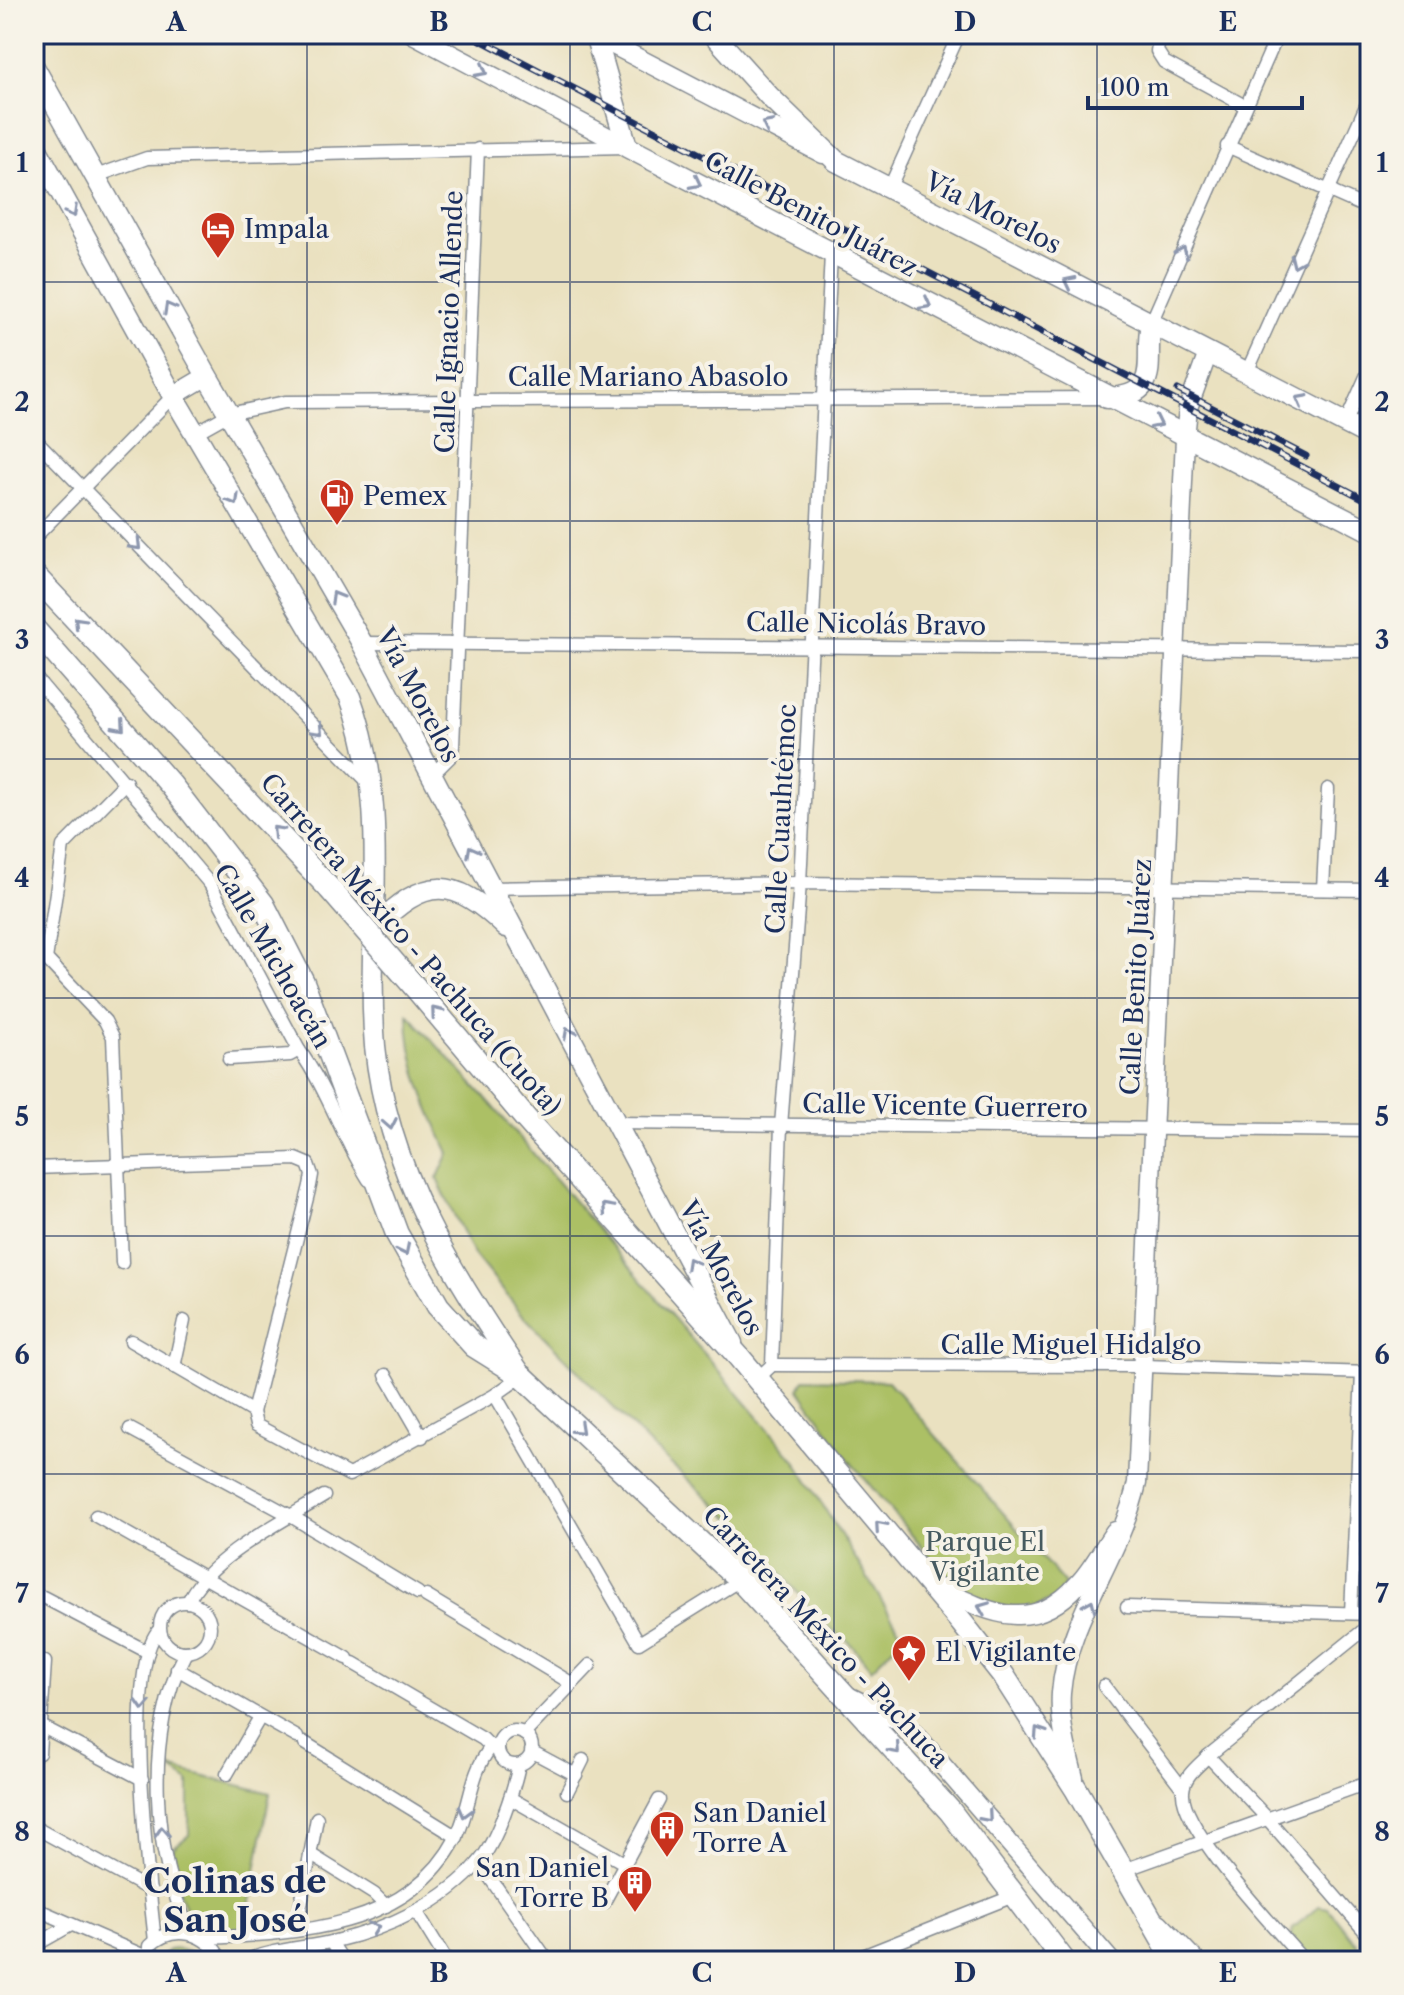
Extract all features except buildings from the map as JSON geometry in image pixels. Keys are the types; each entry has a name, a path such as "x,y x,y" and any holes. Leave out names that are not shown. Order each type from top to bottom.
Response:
{"highway":[{"name":"Carretera México - Pachuca (Cuota)","path":"34,575 330,889 526,1119 739,1357"},
{"path":"34,629 202,822 263,904 303,982 384,1204 410,1261 438,1306 474,1346 522,1376"},
{"path":"739,1357 764,1372 1003,1675 1076,1789 1175,1961"},
{"name":"Carretera México - Pachuca","path":"522,1376 740,1580 950,1811 1064,1961"}],"main road":[{"path":"713,34 769,96 836,161"},
{"path":"594,35 627,147"},
{"name":"Vía Morelos","path":"34,67 207,376 362,643 739,1357"},
{"path":"34,144 173,396 350,697 362,728 373,786 377,834 375,1047 393,1139 433,1236 479,1314 522,1376"},
{"name":"Calle Benito Juárez","path":"627,147 1107,398 1370,531"},
{"name":"Vía Morelos","path":"836,161 1370,436"},
{"path":"1107,398 1131,394 1146,381 1151,364 1151,323"},
{"path":"374,928 399,902 418,893 432,889 458,891 482,904 523,944"}],"street":[{"name":"Calle Benito Juárez","path":"413,34 627,147"},
{"path":"889,189 959,34"},
{"path":"1160,34 1157,51 1164,62 1245,106"},
{"path":"1151,323 1278,34"},
{"name":"Vía Morelos","path":"594,35 836,161"},
{"path":"1247,372 1370,97"},
{"path":"1227,146 1370,209"},
{"path":"96,176 147,158 627,147"},
{"name":"Calle Ignacio Allende","path":"432,775 451,756 453,746 478,149"},
{"name":"Calle Cuauhtémoc","path":"764,1372 800,883 831,254"},
{"name":"Calle Benito Juárez","path":"1076,1789 1062,1716 1065,1669 1127,1517 1137,1483 1167,889 1185,438 1188,408 1208,353"},
{"path":"1345,424 1370,368"},
{"path":"34,538 173,396 207,376"},
{"name":"Calle Mariano Abasolo","path":"195,433 229,414 285,402 1107,398"},
{"path":"34,438 373,786"},
{"name":"Calle Nicolás Bravo","path":"362,643 1370,651"},
{"name":"Calle Michoacán","path":"34,676 210,884 299,1050 317,1074 349,1149 384,1204"},
{"path":"46,959 63,846 126,782"},
{"path":"1323,889 1328,789"},
{"path":"491,888 800,883 1370,890"},
{"path":"34,946 110,1029 122,1263"},
{"path":"229,1059 290,1055 299,1050"},
{"name":"Calle Vicente Guerrero","path":"616,1123 1370,1131"},
{"path":"34,1168 296,1159 308,1164 312,1175 310,1186 253,1412 256,1425 349,1475 422,1437 522,1376"},
{"path":"174,1367 184,1321"},
{"path":"131,1341 253,1412"},
{"name":"Calle Miguel Hidalgo","path":"764,1372 1144,1366 1366,1373"},
{"path":"1351,1613 1366,1373"},
{"path":"386,1375 422,1437"},
{"path":"495,1395 639,1643 740,1580"},
{"path":"130,1429 291,1516 571,1683"},
{"path":"188,1602 206,1577 324,1496"},
{"path":"96,1516 350,1660 494,1746 503,1761 519,1765"},
{"name":"Calle Benito Juárez","path":"931,1584 997,1614 1032,1614 1057,1603 1080,1583 1127,1517"},
{"path":"43,1597 148,1652"},
{"path":"155,1941 142,1779 148,1652 159,1630 161,1617 169,1606 188,1602 203,1609 210,1624 206,1640 186,1652 177,1669 161,1720 161,1815 170,1885 196,1936 222,1961"},
{"path":"1127,1607 1370,1614"},
{"path":"1304,1961 1202,1840 1183,1801 1183,1789 1189,1775 1208,1756 1370,1625"},
{"path":"159,1630 168,1647 186,1652"},
{"path":"39,1753 45,1662"},
{"path":"524,1734 590,1665"},
{"path":"177,1669 301,1740 457,1837"},
{"path":"1104,1686 1183,1789"},
{"path":"842,1693 900,1722 918,1737 1111,1961"},
{"path":"227,1774 260,1717"},
{"path":"41,1726 142,1779"},
{"path":"34,1908 141,1958 155,1941 176,1933 196,1936 293,1932 344,1922 386,1906 425,1882 457,1837 473,1779 494,1746 508,1733 524,1734"},
{"path":"524,1734 531,1751 576,1775"},
{"path":"246,1961 295,1947 331,1942 416,1911 479,1862 510,1798 519,1765 527,1760 531,1751"},
{"path":"1208,1756 1267,1818 1370,1937"},
{"path":"567,1792 583,1760"},
{"path":"1124,1870 1370,1782"},
{"path":"510,1798 624,1863"},
{"path":"604,1902 659,1800"},
{"path":"300,1909 317,1818"},
{"path":"34,1827 150,1890"},
{"path":"310,1854 374,1894 386,1906"},
{"path":"446,1856 467,1873"},
{"path":"479,1862 548,1961"},
{"path":"850,1961 1016,1895"},
{"path":"416,1911 447,1961"},
{"path":"1148,1911 1196,1961"},
{"path":"34,1946 71,1925"},
{"path":"293,1932 295,1947"},
{"path":"331,1942 343,1961"}],"green space":[{"path":"408,1014 491,1104 794,1459 904,1637 871,1669 849,1642 821,1621 748,1534 649,1444 522,1314 472,1252 437,1179 449,1153 415,1069"},
{"name":"Parque El Vigilante","path":"804,1379 888,1381 1065,1584 1057,1598 1022,1613 963,1596 847,1458 799,1389"},
{"path":"169,1768 270,1793 245,1931 206,1932 192,1926 179,1893 173,1848 189,1835 189,1782"},
{"path":"1319,1906 1328,1908 1370,1961 1311,1961 1291,1938 1293,1928"},
{"path":"178,1949 197,1955 203,1961 154,1961 169,1950"}],"railway":[{"path":"469,34 1370,502"},
{"path":"1178,390 1306,456"}],"place":[{"name":"Impala","path":"218,260"},
{"name":"Pemex","path":"337,527"},
{"name":"El Vigilante","path":"909,1683"},
{"name":"San Daniel Torre A","path":"667,1859"},
{"name":"San Daniel Torre B","path":"635,1914"}],"district":[{"name":"Colinas de San José","path":"235,1900"}]}
